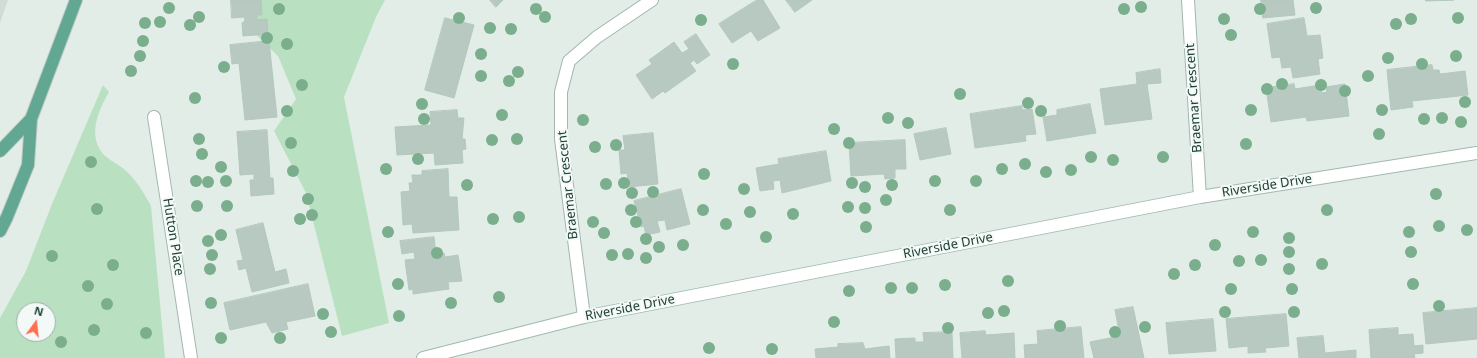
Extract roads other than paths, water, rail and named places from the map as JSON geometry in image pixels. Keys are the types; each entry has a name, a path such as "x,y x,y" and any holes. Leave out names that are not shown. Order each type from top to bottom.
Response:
{"main road":[{"path":"0,231 7,218 28,165 31,119 76,0"},
{"name":"Braemar Crescent","path":"584,317 561,139 561,92 569,61 597,37 652,0"},
{"name":"Braemar Crescent","path":"1188,0 1200,197"},
{"name":"Hutton Place","path":"154,117 190,358"},
{"path":"0,151 31,119"},
{"name":"Riverside Drive","path":"423,358 584,317 1200,197 1477,153"}]}
